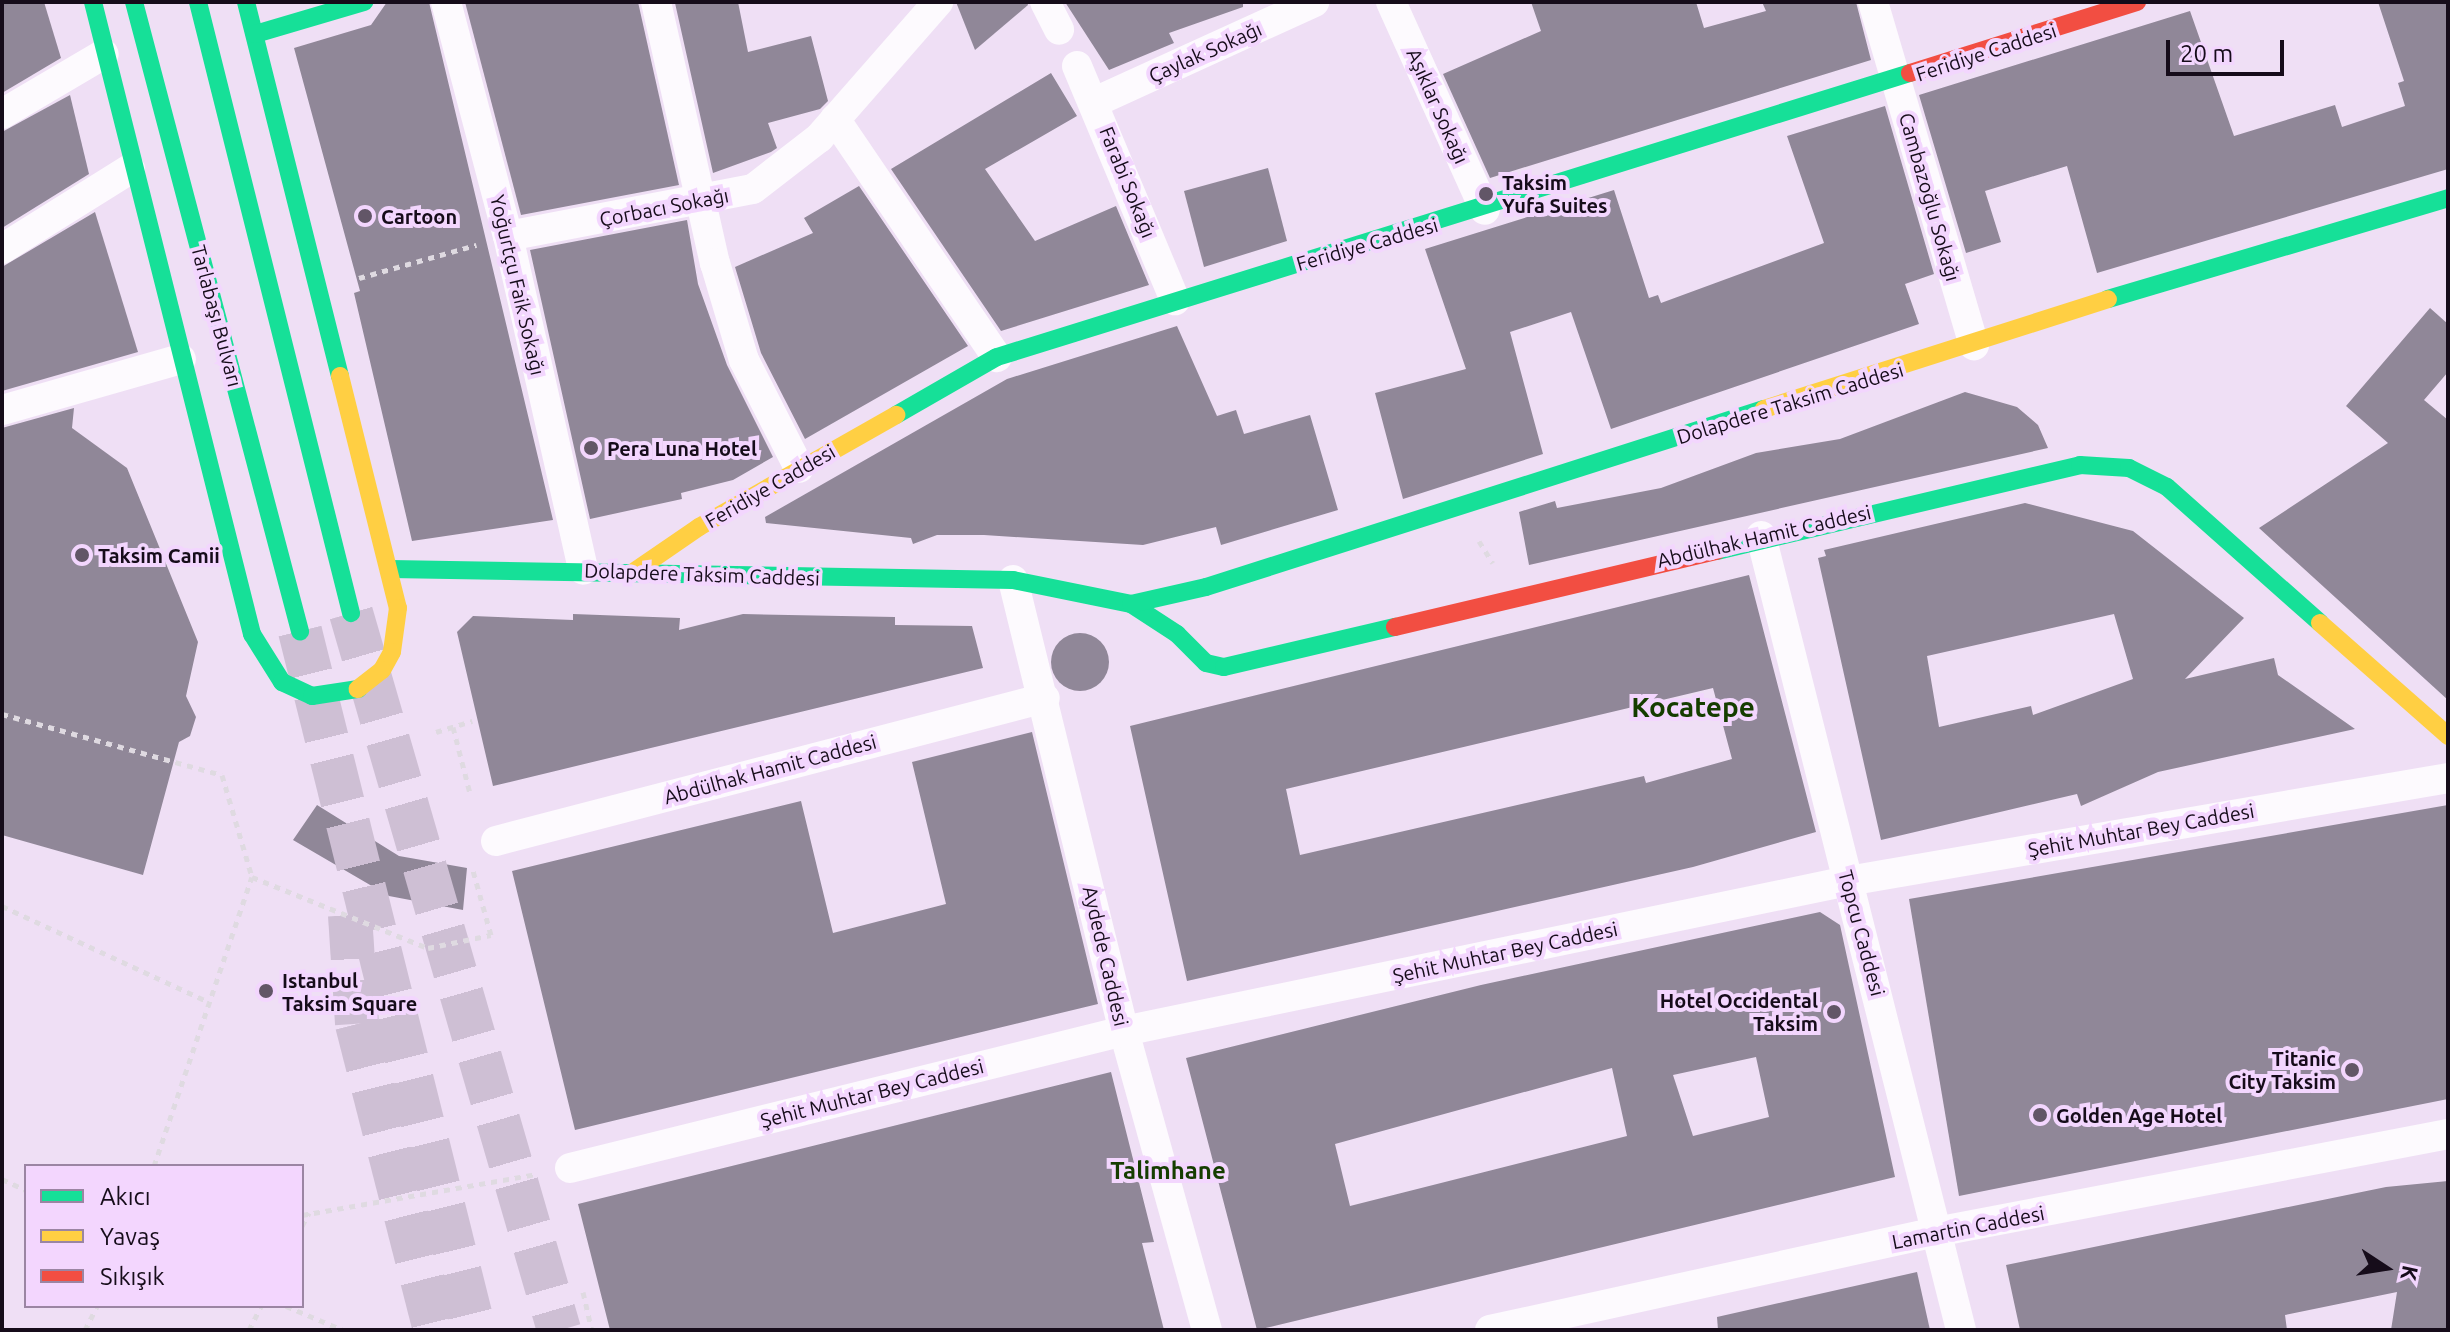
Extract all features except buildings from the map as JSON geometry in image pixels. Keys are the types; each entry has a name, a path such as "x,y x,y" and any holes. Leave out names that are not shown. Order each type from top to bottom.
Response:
{"main road":[{"path":"93,2 130,169 252,634 282,682 312,696 335,697 382,670 397,632 390,569 246,2"},
{"name":"Tarlabaşı Bulvarı","path":"134,2 300,631"},
{"path":"198,2 351,613"},
{"path":"255,34 364,2"},
{"name":"Feridiye Caddesi","path":"635,571 799,468 997,357 1175,300 1485,210 2137,2"},
{"name":"Dolapdere Taksim Caddesi","path":"1131,604 1206,587 1974,345 2295,239 2448,198"},
{"name":"Abdülhak Hamit Caddesi","path":"1013,580 1131,604 1177,634 1206,663 1224,667 1761,536 2080,465 2129,468 2167,487 2448,736"},
{"name":"Dolapdere Taksim Caddesi","path":"390,569 583,570 1013,580"}],"street":[{"name":"Yoğurtçu Faik Sokağı","path":"446,2 508,236 583,570"},
{"path":"656,2 702,202 744,360 799,468"},
{"name":"Çorbacı Sokağı","path":"508,236 702,202 753,189 835,119 938,2"},
{"path":"1045,2 1059,30"},
{"name":"Çaylak Sokağı","path":"1095,102 1314,2"},
{"name":"Aşıklar Sokağı","path":"1391,2 1485,210"},
{"name":"Cambazoğlu Sokağı","path":"1873,2 1974,345"},
{"path":"2,114 104,54"},
{"name":"Farabi Sokağı","path":"1077,66 1095,102 1175,300"},
{"path":"835,119 997,357"},
{"path":"2,249 130,169"},
{"path":"2,410 181,359"},
{"name":"Topcu Caddesi","path":"1761,536 1941,1231 1961,1330"},
{"name":"Aydede Caddesi","path":"1013,580 1045,698 1124,1031 1207,1330"},
{"name":"Abdülhak Hamit Caddesi","path":"496,841 1045,698"},
{"name":"Şehit Muhtar Bey Caddesi","path":"570,1168 1124,1031 1848,881 2448,778"},
{"name":"Lamartin Caddesi","path":"1490,1330 1941,1231 2448,1134"}],"path":[{"path":"319,289 508,236"},
{"path":"2,714 222,775 252,877 155,1164"},
{"path":"436,732 472,721"},
{"path":"453,727 470,793"},
{"path":"252,877 428,948 491,935 471,863"},
{"path":"2,906 209,1002"},
{"path":"305,1214 570,1168"},
{"path":"2,1179 24,1189"},
{"path":"583,1292 592,1330"},
{"path":"85,1330 96,1308"},
{"path":"249,1330 260,1308"},
{"path":"291,1308 343,1330"}],"tunnel":[{"path":"351,613 559,1330"},
{"path":"300,631 474,1330"},
{"path":"350,915 357,1024 435,1330"}],"traffic: fast":[{"path":"93,2 252,634 282,682 312,696 358,689"},
{"path":"134,2 300,631"},
{"path":"198,2 351,613"},
{"path":"246,2 340,376"},
{"path":"255,34 364,2"},
{"path":"896,415 997,357 1910,73"},
{"path":"2108,299 2448,198"},
{"path":"1131,604 1206,587 1764,409"},
{"path":"1717,551 2080,465 2129,468 2167,487 2320,623"},
{"path":"390,569 1013,580 1131,604 1177,634 1206,663 1224,667 1395,627"}],"traffic: slow":[{"path":"1764,409 2108,299"},
{"path":"340,376 398,608 392,652 382,670 358,689"},
{"path":"635,571 699,527 896,415"},
{"path":"2320,623 2448,736"}],"traffic: jam":[{"path":"1910,73 2137,2"},
{"path":"1395,627 1717,551"}],"place":[{"name":"Taksim Yufa Suites","path":"1486,194"},
{"name":"Cartoon","path":"365,216"},
{"name":"Pera Luna Hotel","path":"591,448"},
{"name":"Taksim Camii","path":"82,555"},
{"name":"Istanbul Taksim Square","path":"266,991"},
{"name":"Hotel Occidental Taksim","path":"1834,1012"},
{"name":"Titanic City Taksim","path":"2352,1070"},
{"name":"Golden Age Hotel","path":"2040,1115"}],"district":[{"name":"Kocatepe","path":"1693,707"},
{"name":"Talimhane","path":"1168,1171"}]}
